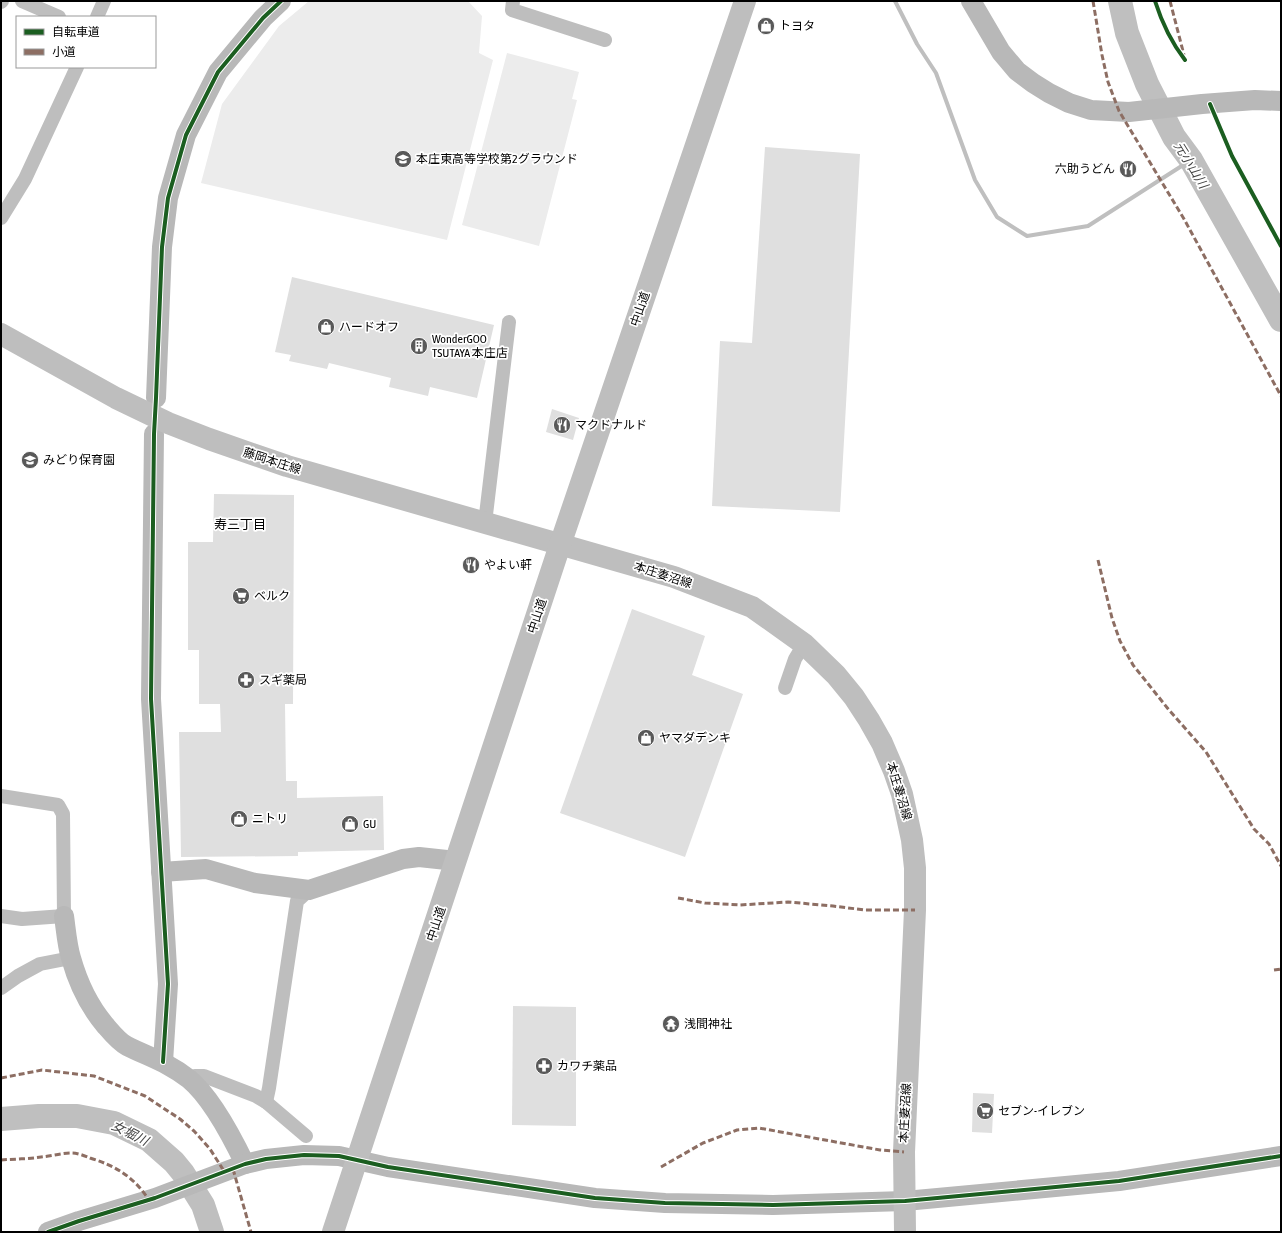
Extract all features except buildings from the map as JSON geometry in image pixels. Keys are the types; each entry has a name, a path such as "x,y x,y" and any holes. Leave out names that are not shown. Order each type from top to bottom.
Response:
{"main road":[{"name":"中山道","path":"333,1232 560,544 745,1"},
{"name":"藤岡本庄線","path":"1,334 116,398 168,423 210,439 287,466 560,544"},
{"name":"本庄妻沼線","path":"560,544 674,577 752,607 804,644 836,675 854,697 882,743 894,770 902,794 912,840 915,868 915,910 904,1152 905,1232"}],"street":[{"path":"22,1 57,16"},
{"path":"97,16 104,1"},
{"path":"156,398 162,247 168,198 186,135 218,72 263,18 281,1"},
{"path":"513,1 512,10 606,40"},
{"path":"971,1 1001,52 1016,71 1050,94 1069,103 1091,110 1130,112 1255,100 1281,101"},
{"path":"1,218 25,179 77,68"},
{"path":"485,523 509,322"},
{"path":"154,434 151,699 168,984 163,1062"},
{"path":"785,688 795,659 804,644"},
{"path":"1,796 58,804 63,814 64,916 71,958 83,992 95,1013 109,1030 126,1045 163,1062 189,1078 211,1104 237,1147 245,1164"},
{"path":"266,1102 297,901 309,890 403,859 419,857 456,861"},
{"path":"161,872 206,869 255,883 309,890"},
{"path":"1,916 22,919 64,916"},
{"path":"1,988 18,976 40,964 71,958"},
{"path":"189,1078 204,1076 243,1091 266,1102 306,1136"},
{"path":"48,1232 155,1198 245,1164 266,1159 304,1155 339,1156 388,1167 595,1198 665,1203 773,1205 905,1201 1119,1181 1281,1156"}],"shaded area":[{"path":"309,1 468,1 482,16 479,53 493,60 447,240 201,183 222,104 279,26"},
{"path":"507,53 579,72 572,99 577,100 539,246 462,225"}],"waterway":[{"path":"895,1 917,44 936,73 975,180 997,217 1027,236 1088,226 1191,160"},
{"name":"元小山川","path":"1120,1 1127,33 1147,84 1174,137 1191,160 1281,320"},
{"name":"女堀川","path":"1,1119 39,1116 77,1116 114,1123 149,1140 174,1162 183,1173 203,1205 212,1232"}],"marked path":[{"path":"1093,1 1108,82 1119,111 1184,219 1281,396"},
{"path":"1170,1 1184,55"},
{"path":"1098,560 1112,618 1120,641 1133,665 1169,710 1206,752 1254,829 1269,844 1281,866"},
{"path":"678,898 705,903 740,905 788,902 865,910 915,910"},
{"path":"1274,970 1281,969"},
{"path":"1,1078 42,1070 94,1076 145,1096 180,1119 194,1131 210,1149 224,1171"},
{"path":"661,1167 703,1143 737,1130 759,1128 880,1150 904,1152"},
{"path":"1,1160 36,1158 68,1153 79,1154 99,1161 124,1173 137,1185 149,1200"},
{"path":"233,1169 251,1232"}],"cycle path":[{"path":"163,1062 168,984 151,699 154,434 162,247 168,198 186,135 218,72 263,18 281,1"},
{"path":"1155,1 1167,32 1185,60"},
{"path":"1210,104 1232,156 1281,246"},
{"path":"48,1232 155,1198 245,1164 266,1159 304,1155 339,1156 388,1167 595,1198 665,1203 773,1205 905,1201 1119,1181 1281,1156"}],"place":[{"name":"トヨタ","path":"766,26"},
{"name":"本庄東高等学校第2グラウンド","path":"403,159"},
{"name":"六助うどん","path":"1128,169"},
{"name":"ハードオフ","path":"326,327"},
{"name":"WonderGOO TSUTAYA 本庄店","path":"419,346"},
{"name":"マクドナルド","path":"562,425"},
{"name":"みどり保育園","path":"30,460"},
{"name":"やよい軒","path":"471,565"},
{"name":"ベルク","path":"241,596"},
{"name":"スギ薬局","path":"246,680"},
{"name":"ヤマダデンキ","path":"646,738"},
{"name":"ニトリ","path":"239,819"},
{"name":"GU","path":"350,824"},
{"name":"浅間神社","path":"671,1024"},
{"name":"カワチ薬品","path":"544,1066"},
{"name":"セブン-イレブン","path":"985,1111"}],"district":[{"name":"寿三丁目","path":"240,524"}]}
